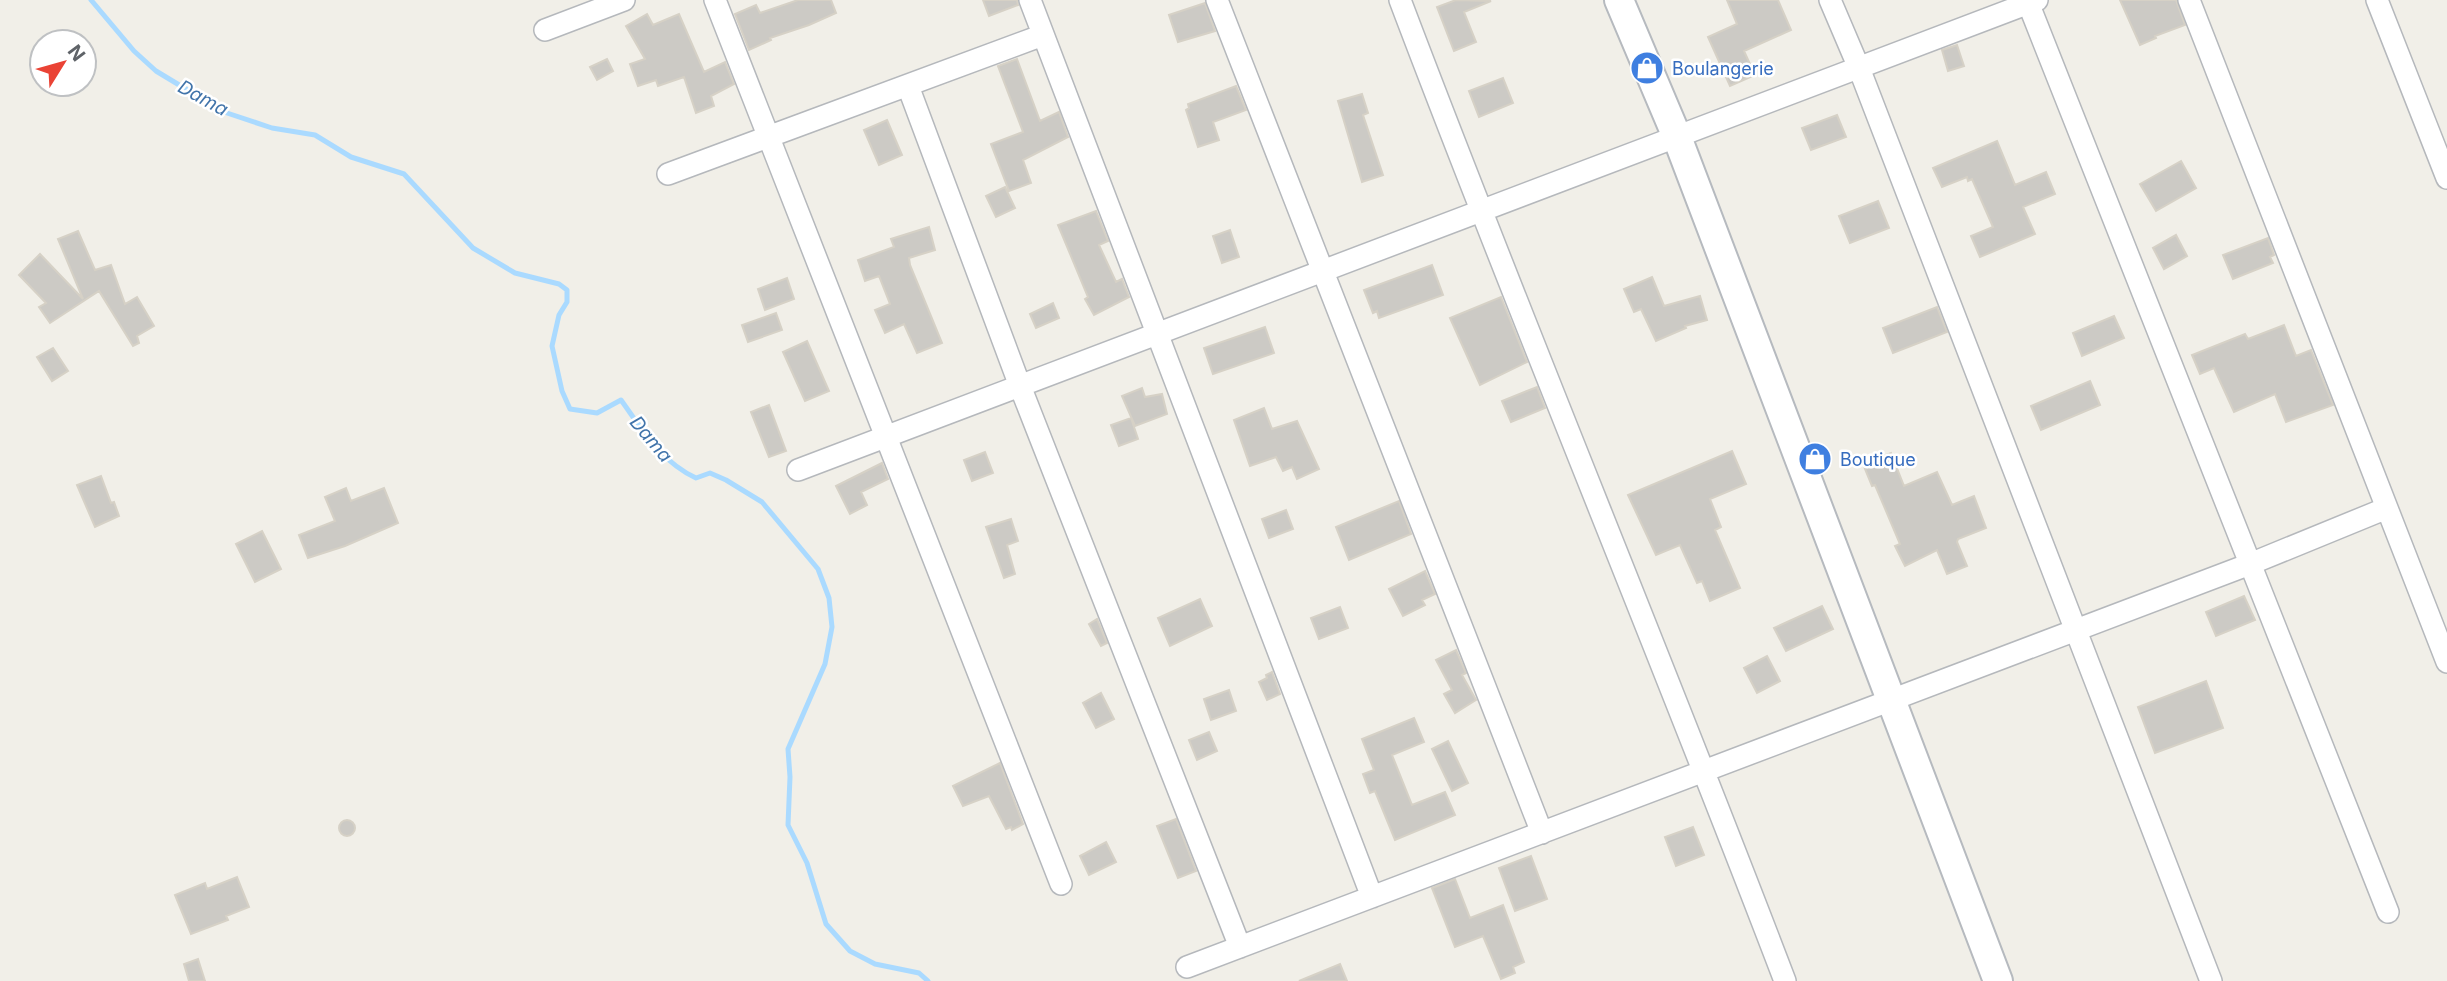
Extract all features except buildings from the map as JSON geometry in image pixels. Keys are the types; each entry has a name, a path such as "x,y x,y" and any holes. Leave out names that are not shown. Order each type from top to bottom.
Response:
{"street":[{"path":"545,30 624,0"},
{"path":"715,0 1061,884"},
{"path":"1030,0 1372,897"},
{"path":"1217,0 1542,833"},
{"path":"1399,0 1480,211 1705,771 1785,981"},
{"path":"1619,0 1677,137 1998,981"},
{"path":"1830,0 2211,981"},
{"path":"2189,0 2447,662"},
{"path":"2377,0 2447,178"},
{"path":"798,470 2031,1 2388,912"},
{"path":"668,174 1043,35"},
{"path":"908,86 1020,386 1240,947"},
{"path":"1187,967 2250,564 2387,508"}],"waterway":[{"name":"Dama","path":"91,0 134,51 156,71 224,112 272,128 315,135 351,157 404,174 473,248 515,273 559,284 567,290 567,302 559,315 552,346 562,391 570,409 597,413 621,400 653,444 672,463 696,478 710,473 762,502 818,569 829,598 832,627 825,664 788,749 788,825 807,863 826,924 850,951 875,964 919,973 928,981"}],"place":[{"name":"Boulangerie","path":"1647,68"},
{"name":"Boutique","path":"1815,459"}]}
